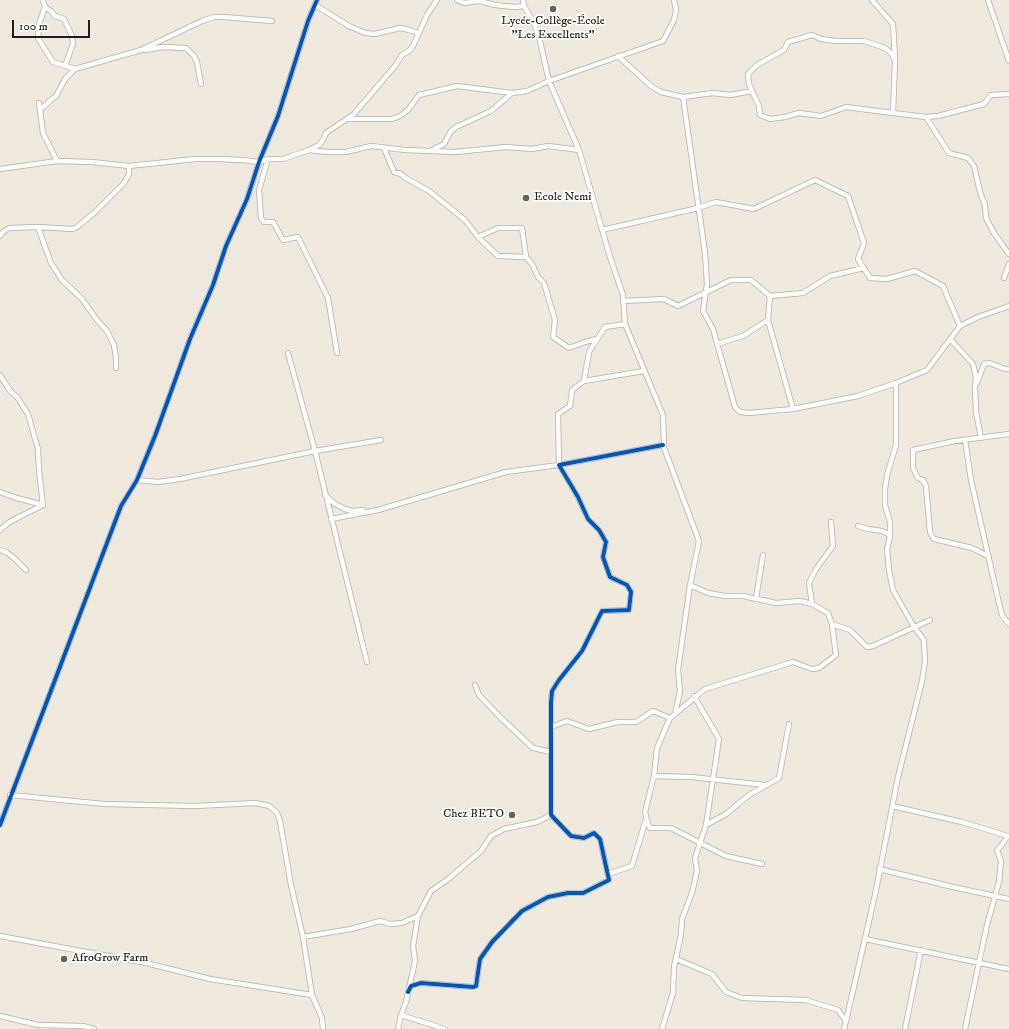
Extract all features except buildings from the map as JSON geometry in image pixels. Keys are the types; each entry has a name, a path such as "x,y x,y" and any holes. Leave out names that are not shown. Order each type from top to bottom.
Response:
{"street":[{"path":"43,0 45,7 39,24 38,38 53,62 75,69"},
{"path":"0,169 57,161 92,162 129,166 203,159 259,162 268,159 283,159 309,150 323,140 326,133 354,114 388,75 402,56 413,46 427,15 437,0"},
{"path":"457,0 464,3 480,2 514,7 524,6"},
{"path":"523,0 524,6 533,21 539,37 549,81 579,150 610,257 623,295 625,324 663,415 663,445 699,541 690,585 678,670 680,691 675,714"},
{"path":"348,119 392,119 400,116 408,110 419,95 457,86 512,93 527,91 549,81 663,41 674,20 676,10 674,0"},
{"path":"872,0 894,24 895,61 893,113"},
{"path":"988,0 1009,61"},
{"path":"0,825 10,795 121,506 137,480 155,436 190,339 213,286 226,246 248,199 259,162 278,116 297,54 316,2 349,26 365,33 375,34 400,28 418,33"},
{"path":"45,7 51,10 55,16 64,19 72,36 73,44 65,66"},
{"path":"141,50 191,26 214,17 272,21"},
{"path":"895,61 892,54 885,48 864,41 836,41 821,39 812,35 788,42 784,50 757,65 748,74 749,84 759,106 760,115 770,119 799,113 821,116 846,107 926,117 948,114 984,104 991,95 1009,94"},
{"path":"40,110 56,96 65,79 75,69 141,50 163,47 186,48 194,56 197,62 201,84"},
{"path":"618,56 651,86 661,92 683,97 713,93 730,95 752,91"},
{"path":"430,150 444,144 451,131 456,126 491,111 512,93"},
{"path":"683,97 705,253 707,284 703,311 713,329 734,407 740,412 749,413 792,409 858,396 896,383 927,370 960,326 978,317 1009,306"},
{"path":"39,103 43,133 57,161"},
{"path":"926,117 949,153 968,158 974,166 980,192 985,205 986,218 994,233 1009,254"},
{"path":"309,150 346,152 371,146 455,152 495,148 532,148 548,146 579,150"},
{"path":"384,148 394,172 401,174 429,190 466,220 478,237 498,256 526,257"},
{"path":"268,159 259,190 261,218 264,222 273,222 283,240 298,237 328,298 337,353"},
{"path":"0,236 9,228 38,227 73,229 77,227 94,213 124,183 129,174 129,166"},
{"path":"602,230 698,208 716,202 754,208 815,180 848,196 864,243 858,259 870,278 887,278 915,271 943,286 960,326"},
{"path":"38,227 51,263 62,280 82,299 107,331 114,345 116,368"},
{"path":"478,237 498,228 522,228 526,257 532,264 538,277 544,283 555,320 553,337 570,348 597,339"},
{"path":"1004,278 1009,264"},
{"path":"623,301 664,299 678,306 731,280 751,280 770,296 803,293 830,276 864,268"},
{"path":"770,296 768,320 792,409"},
{"path":"717,344 743,336 768,320"},
{"path":"584,381 589,352 605,327 625,324"},
{"path":"950,339 973,364 976,377 976,412 981,438"},
{"path":"288,353 315,450 367,662"},
{"path":"975,387 984,364 989,363 1009,369"},
{"path":"408,992 411,986 421,983 473,988 476,986 478,964 480,959 492,942 522,910 548,897 583,893 609,880 600,839 594,833 584,838 570,836 551,815 552,691 582,651 602,611 629,610 631,592 628,585 610,577 603,557 606,542 599,530 588,518 578,497 559,465 558,414 570,406 572,390 584,381 644,371"},
{"path":"0,375 10,391 17,397 28,414 38,449 43,505"},
{"path":"844,1029 865,939 898,777 922,681 925,662 924,640 914,627 893,590 889,570 888,549 890,522 885,505 885,489 887,475 896,445 896,383"},
{"path":"988,556 972,548 934,539 930,532 926,486 923,480 918,478 913,468 913,450 955,441 1009,434"},
{"path":"137,480 158,482 180,479 315,450 381,440"},
{"path":"965,440 971,480 1000,609 1002,615 1009,624"},
{"path":"331,519 378,510 506,472 559,465 663,445"},
{"path":"0,492 43,505"},
{"path":"325,494 334,504 352,511 378,510"},
{"path":"0,530 20,516 43,505"},
{"path":"812,604 809,584 816,569 832,546 831,522"},
{"path":"858,526 882,531 890,537"},
{"path":"0,550 6,552 14,558 26,570"},
{"path":"756,598 763,555"},
{"path":"690,585 708,593 725,596 743,596 776,603 800,601 812,604 828,613 832,624 836,656 819,668 812,669 793,662 705,689 694,696 670,718 657,748 654,776 645,812 650,828 671,828 726,856 762,864"},
{"path":"832,624 850,630 867,647 873,646 930,620"},
{"path":"475,685 480,695 501,718 533,748 551,752"},
{"path":"662,1029 673,993 676,958 681,935 682,919 692,893 697,871 695,858 706,825 719,739 694,696"},
{"path":"551,726 567,721 589,729 618,722 636,722 653,711 670,718"},
{"path":"706,825 726,814 749,795 779,778 789,724"},
{"path":"654,776 691,777 766,785"},
{"path":"10,795 104,804 194,806 256,803 269,806 277,813 280,821 291,885 303,937 312,995 322,1018 323,1029"},
{"path":"892,806 962,822 1008,836 1002,846 997,850 1001,861 999,882 987,925 965,1029"},
{"path":"398,1029 406,1002 415,961 413,946 418,916 431,891 447,880 481,851 491,836 504,829 536,822 551,815"},
{"path":"608,874 632,866 647,818"},
{"path":"879,869 1009,899"},
{"path":"303,937 351,929 380,921 390,924 402,923 418,916"},
{"path":"0,936 146,963 210,979 312,995"},
{"path":"865,939 1009,969"},
{"path":"905,1029 921,950"},
{"path":"676,958 712,974 726,992 742,998 806,1000 838,1010 846,1021"},
{"path":"401,1015 445,1029"},
{"path":"0,1016 37,1027 94,1029"}],"cycle path":[{"path":"0,825 121,506 137,480 155,436 190,339 213,285 226,246 247,199 259,162 278,116 308,21 317,0"},
{"path":"408,992 411,986 421,983 476,986 480,959 492,942 522,911 548,897 568,893 583,893 609,880 600,839 594,833 584,838 571,836 551,815 551,703 552,691 582,651 602,611 629,610 631,592 627,585 610,577 603,557 606,542 599,530 588,519 578,497 559,465 663,445"}],"place":[{"name":"Lycée-Collège-École \"Les Excellents\"","path":"553,9"},
{"name":"Ecole Nemi","path":"526,198"},
{"name":"Chez BETO","path":"512,815"},
{"name":"AfroGrow Farm","path":"64,959"}]}
